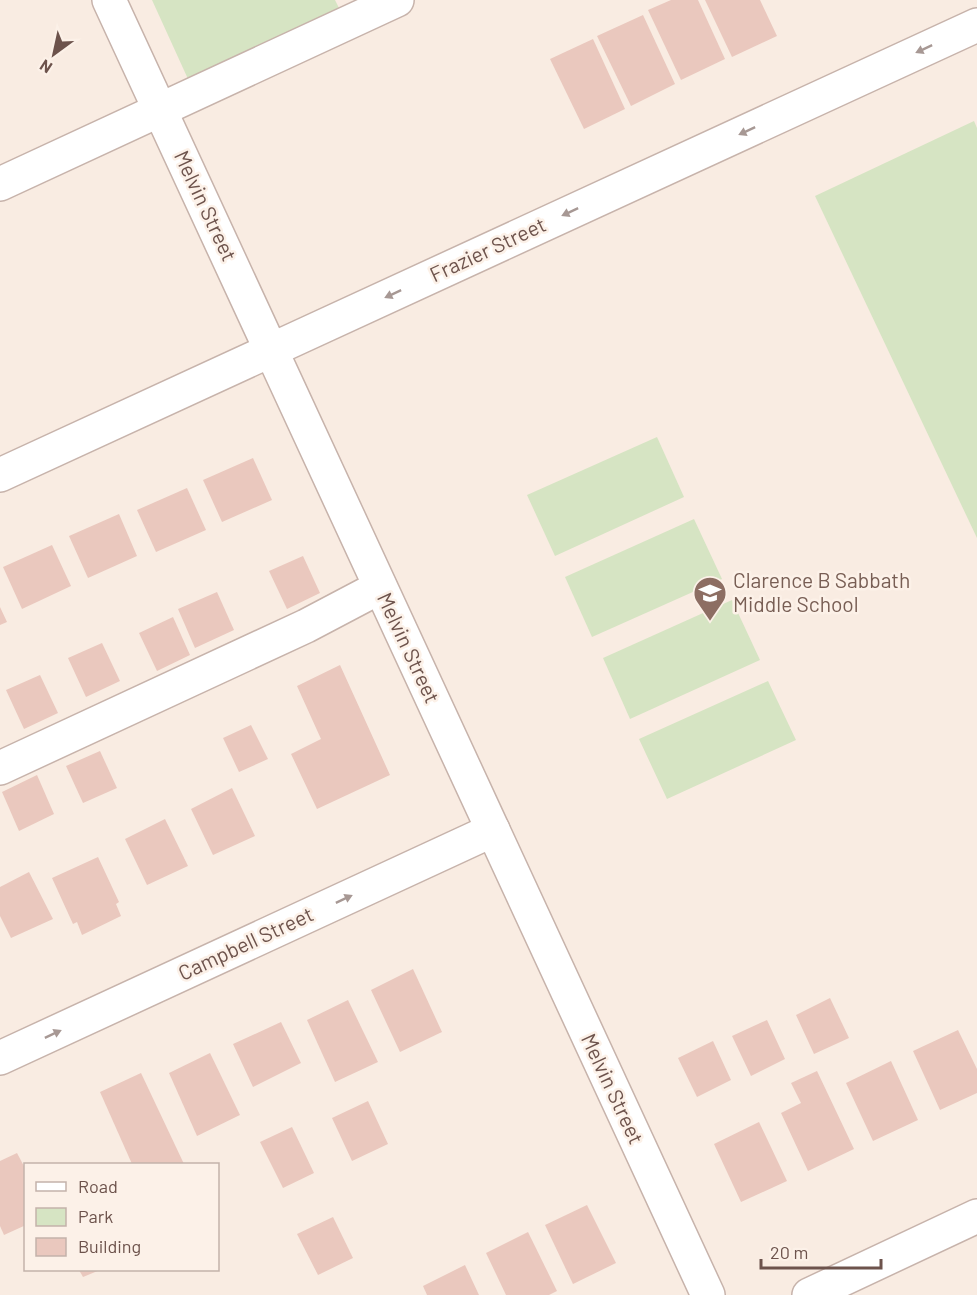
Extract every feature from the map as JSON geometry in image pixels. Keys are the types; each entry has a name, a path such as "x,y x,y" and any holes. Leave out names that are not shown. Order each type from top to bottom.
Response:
{"street":[{"name":"Melvin Street","path":"109,0 708,1295"},
{"path":"0,184 397,0"},
{"name":"Frazier Street","path":"0,475 977,24"},
{"path":"0,768 306,626 380,587"},
{"name":"Campbell Street","path":"0,1058 493,830"},
{"path":"809,1295 977,1216"}],"green space":[{"path":"152,0 335,0 340,10 188,79"},
{"path":"974,121 977,128 977,538 815,196"},
{"path":"657,437 684,497 555,556 527,495"},
{"path":"694,519 722,579 592,637 565,577"},
{"path":"732,600 760,660 630,719 603,658"},
{"path":"768,681 796,740 667,799 639,739"}],"building":[{"path":"671,0 698,0 725,59 681,80 648,10"},
{"path":"705,0 760,0 777,36 732,57"},
{"path":"643,15 675,84 631,106 597,36"},
{"path":"593,39 625,109 584,129 550,59"},
{"path":"253,458 272,500 222,522 203,480"},
{"path":"187,488 206,530 156,552 137,510"},
{"path":"119,514 137,556 88,578 69,536"},
{"path":"52,545 71,586 22,609 3,567"},
{"path":"303,556 320,593 287,609 269,571"},
{"path":"217,592 234,630 195,648 178,609"},
{"path":"0,607 7,622 0,625"},
{"path":"173,617 190,655 157,671 139,633"},
{"path":"102,643 120,681 86,697 68,658"},
{"path":"340,665 390,775 317,809 291,754 321,739 297,686"},
{"path":"40,675 58,713 24,729 6,690"},
{"path":"251,725 268,759 239,772 223,738"},
{"path":"100,751 117,788 83,803 66,766"},
{"path":"37,775 54,814 19,831 2,792"},
{"path":"232,788 255,836 213,855 191,809"},
{"path":"165,819 188,866 147,885 125,839"},
{"path":"98,857 119,902 116,904 121,916 82,935 77,922 73,924 52,878"},
{"path":"29,872 53,919 11,938 0,916 0,887"},
{"path":"413,969 442,1032 400,1052 371,990"},
{"path":"830,998 849,1038 814,1054 796,1015"},
{"path":"348,1000 378,1062 335,1082 307,1020"},
{"path":"767,1020 785,1059 751,1076 732,1036"},
{"path":"281,1022 301,1063 253,1087 233,1044"},
{"path":"958,1030 977,1069 977,1093 940,1110 913,1051"},
{"path":"713,1041 731,1080 697,1097 678,1058"},
{"path":"210,1053 240,1115 197,1136 169,1073"},
{"path":"891,1061 918,1120 873,1141 846,1083"},
{"path":"817,1071 854,1149 808,1171 781,1113 801,1103 791,1083"},
{"path":"141,1073 184,1163 132,1163 100,1092"},
{"path":"368,1101 388,1144 352,1161 332,1118"},
{"path":"759,1122 787,1181 741,1202 714,1144"},
{"path":"292,1127 314,1173 283,1188 260,1142"},
{"path":"17,1153 24,1166 24,1226 4,1235 0,1226 0,1161"},
{"path":"587,1205 616,1263 573,1284 545,1225"},
{"path":"333,1217 353,1258 318,1275 297,1234"},
{"path":"528,1232 557,1291 549,1295 506,1295 486,1253"},
{"path":"465,1265 479,1295 427,1295 423,1286"},
{"path":"80,1271 98,1271 83,1277"}],"place":[{"name":"Clarence B Sabbath Middle School","path":"710,622"}]}
